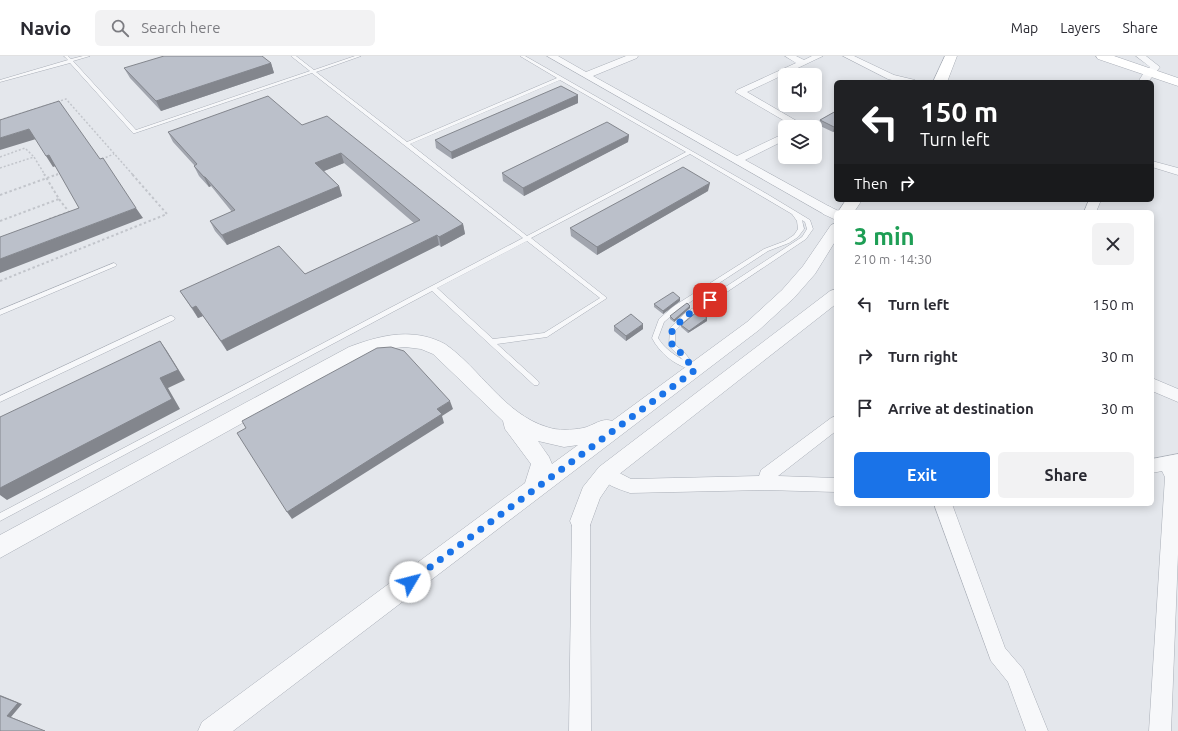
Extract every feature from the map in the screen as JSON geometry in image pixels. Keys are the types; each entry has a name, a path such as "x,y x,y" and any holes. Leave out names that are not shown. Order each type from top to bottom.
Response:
{"main road":[{"path":"941,80 951,56"},
{"path":"1102,56 1149,75 1178,82"},
{"path":"1113,56 1149,75 1178,77"}],"street":[{"path":"551,56 832,213"},
{"path":"587,75 634,56"},
{"path":"789,56 804,63"},
{"path":"790,120 740,92 819,56"},
{"path":"847,56 891,76 905,80"},
{"path":"1140,56 1155,67 1149,75"},
{"path":"737,160 778,140"},
{"path":"1154,165 1178,172"},
{"path":"211,731 753,326 788,294 809,270 834,231"},
{"path":"580,731 581,521 591,494 606,473 834,297"},
{"path":"0,547 355,352 374,344 396,339 418,341 436,347 500,408 524,427 538,433 562,438 586,436 606,427 653,394 687,376"},
{"path":"1154,385 1178,396"},
{"path":"500,408 536,453 542,463 534,489"},
{"path":"765,482 767,475 834,424"},
{"path":"1160,731 1173,477 1166,464"},
{"path":"606,473 616,480 630,486 765,482 834,485"},
{"path":"944,506 998,654 1016,676 1037,731"}],"lane":[{"path":"66,56 134,132 359,56"},
{"path":"0,82 88,56"},
{"path":"293,56 604,298 545,335 491,342"},
{"path":"522,56 808,221 810,229 804,238 686,316 672,330 672,346 681,353 687,376"},
{"path":"406,144 561,78"},
{"path":"0,517 690,152"},
{"path":"687,376 664,352 656,338 661,321 676,308 759,254 796,236 801,229 800,221 795,213"},
{"path":"0,313 114,265"},
{"path":"432,288 536,383"},
{"path":"0,399 172,318"}],"path":[{"path":"0,120 66,100 167,214 0,282"},
{"path":"0,156 25,148 34,157 59,199 69,212 48,220"},
{"path":"100,160 114,154"},
{"path":"0,168 34,157"},
{"path":"0,195 62,173"},
{"path":"45,175 48,178"},
{"path":"0,221 59,199"}],"building":[{"path":"164,56 262,56 271,63 156,101 124,68"},
{"path":"561,86 578,95 451,152 435,140"},
{"path":"268,96 302,125 327,116 463,224 439,237 437,235 221,341 196,306 192,308 180,291 279,246 305,274 420,220 341,153 315,163 339,186 222,235 210,221 235,210 194,166 197,164 168,132"},
{"path":"59,101 100,159 103,158 136,208 0,259 0,237 79,208 49,155 46,156 29,129 0,138 0,120"},
{"path":"834,112 834,127 822,120 820,120"},
{"path":"607,122 629,135 523,188 502,173"},
{"path":"683,167 710,183 597,247 570,228"},
{"path":"673,292 680,298 663,311 654,304"},
{"path":"687,303 690,306 674,320 670,316 679,309"},
{"path":"698,311 707,318 689,331 681,325"},
{"path":"631,314 643,324 626,336 614,326"},
{"path":"160,341 178,370 160,378 172,399 0,488 0,417"},
{"path":"391,347 404,351 450,401 437,409 442,414 287,512 237,433 246,428 242,421 377,348"},
{"path":"0,696 18,703 7,716 45,731 0,731"}],"route":[{"path":"410,582 695,370 681,353 672,346 672,330 686,316 710,300"}]}
